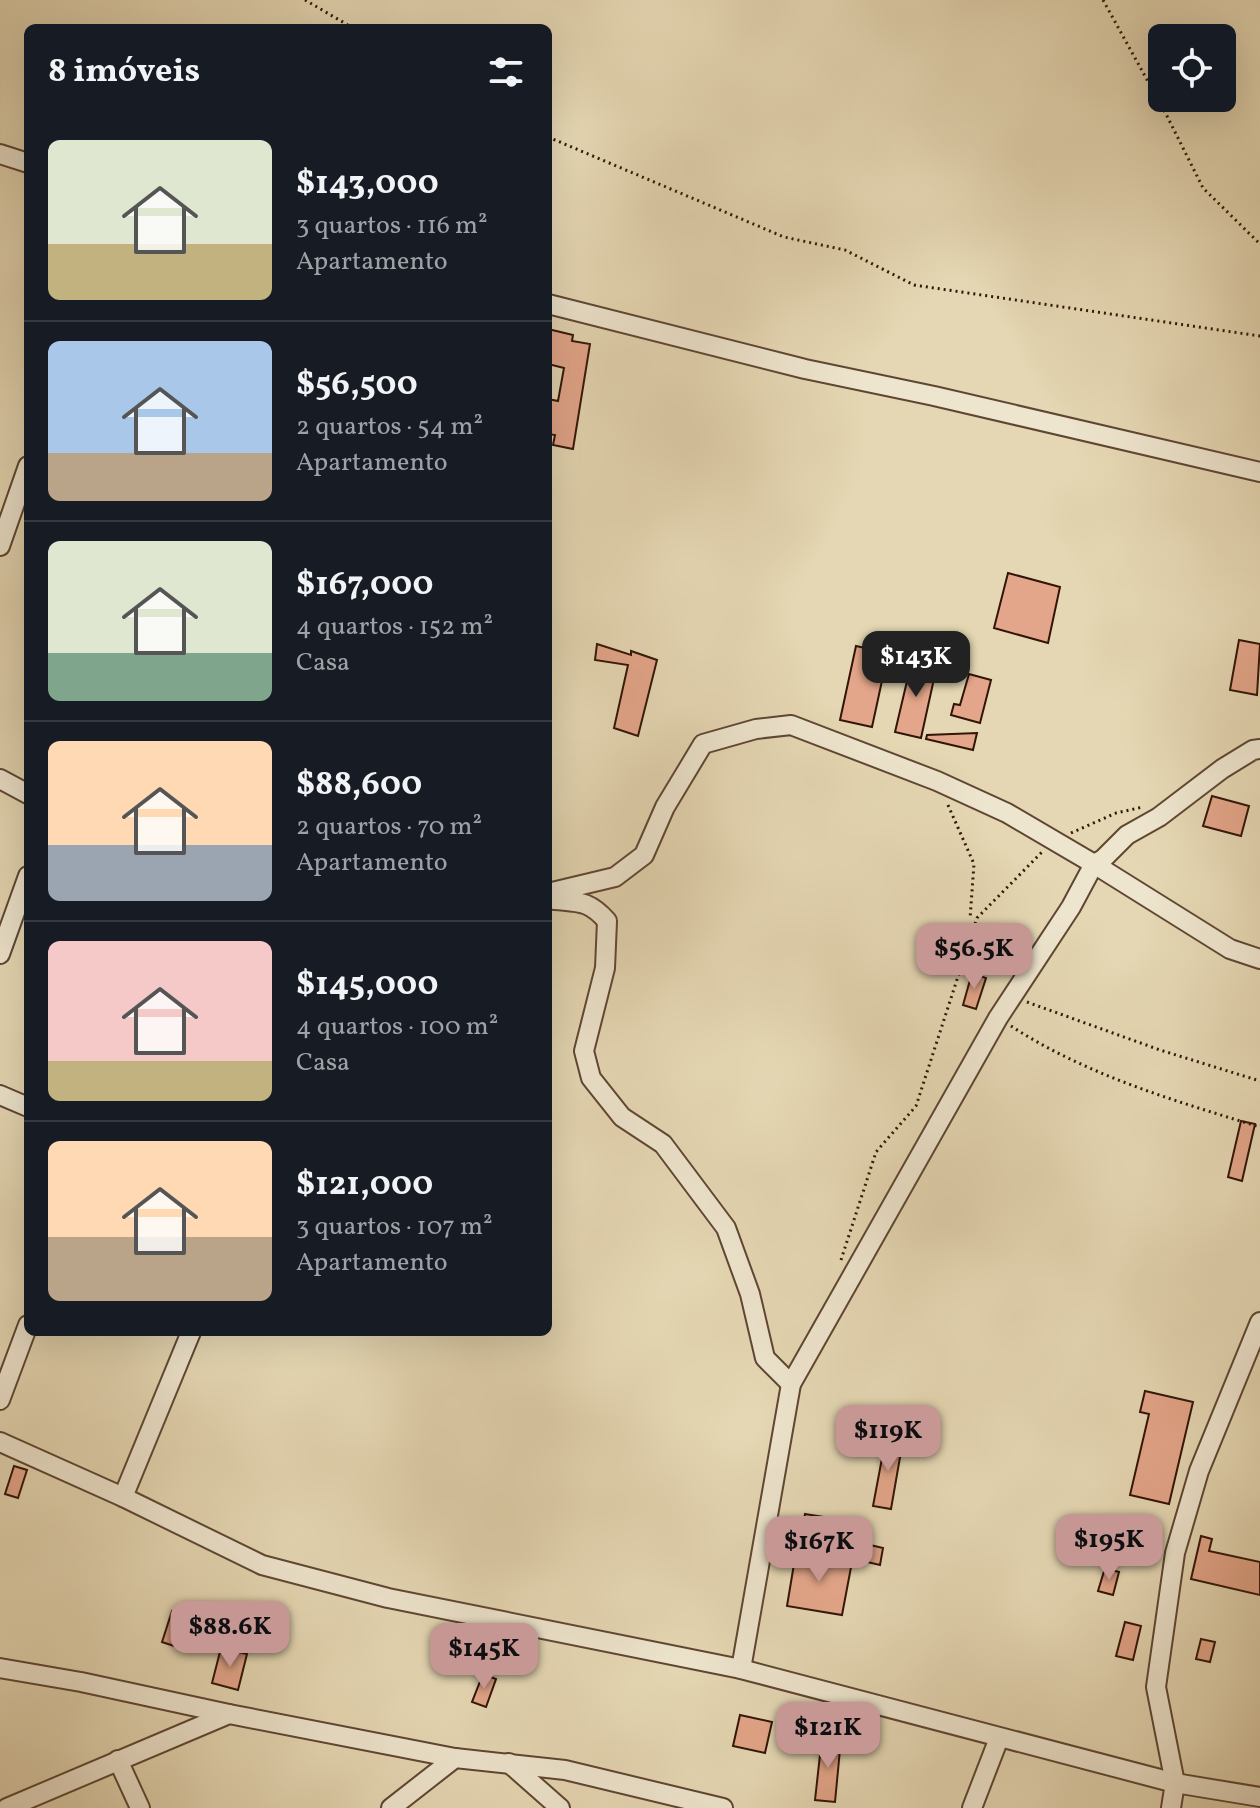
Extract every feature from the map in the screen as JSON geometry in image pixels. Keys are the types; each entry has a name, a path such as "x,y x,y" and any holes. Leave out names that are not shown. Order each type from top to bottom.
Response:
{"street":[{"path":"0,154 24,162"},
{"path":"552,305 805,369 1260,472"},
{"path":"0,546 24,478"},
{"path":"552,895 615,877 644,855 665,807 703,744 756,729 791,725 937,781 1007,813 1230,949 1260,959"},
{"path":"741,1669 791,1384 998,1018 1071,907 1094,864 1127,835 1159,817 1222,769 1260,749"},
{"path":"0,779 24,792"},
{"path":"0,954 24,887"},
{"path":"552,897 582,901 598,910 607,921 605,968 584,1051 591,1078 622,1117 663,1144 726,1228 750,1294 765,1358 791,1384"},
{"path":"0,1095 24,1105"},
{"path":"1171,1808 1175,1783 1156,1687 1175,1553 1199,1471 1260,1322"},
{"path":"0,1400 24,1336"},
{"path":"123,1497 189,1336"},
{"path":"3,1446 123,1497 262,1565 388,1598 741,1669 1175,1783 1260,1797"},
{"path":"0,1668 455,1758 565,1770 723,1808"},
{"path":"7,1808 229,1714"},
{"path":"972,1808 999,1738"},
{"path":"391,1808 455,1758"},
{"path":"118,1760 140,1808"},
{"path":"509,1763 560,1808"}],"path":[{"path":"305,0 346,24"},
{"path":"1103,0 1203,188 1260,244"},
{"path":"552,139 784,237 845,250 914,285 1260,336"},
{"path":"937,781 974,864 970,919"},
{"path":"837,1272 876,1152 916,1106 977,918 1054,841 1116,813 1143,807"},
{"path":"1012,996 1160,1050 1260,1081"},
{"path":"998,1018 1039,1044 1162,1097 1260,1127"}],"building":[{"path":"552,330 573,335 572,341 590,344 573,449 553,445 552,400 558,401 564,368 552,365"},
{"path":"1008,573 1060,587 1048,643 994,628"},
{"path":"1239,640 1260,644 1257,695 1230,690"},
{"path":"597,644 657,660 638,736 614,728 628,665 595,660"},
{"path":"856,646 888,653 872,727 840,720"},
{"path":"912,660 937,665 921,738 895,732"},
{"path":"969,674 991,680 980,723 951,715 954,704 960,705"},
{"path":"977,733 973,750 926,739 927,735"},
{"path":"1212,796 1249,806 1241,836 1203,826"},
{"path":"972,973 986,978 976,1009 963,1005"},
{"path":"1241,1121 1255,1124 1242,1181 1228,1177"},
{"path":"1145,1391 1193,1402 1169,1504 1130,1495 1149,1414 1140,1412"},
{"path":"886,1437 903,1440 891,1509 873,1506"},
{"path":"14,1466 27,1470 18,1498 5,1494"},
{"path":"805,1514 862,1523 859,1539 802,1529"},
{"path":"1201,1536 1212,1539 1209,1551 1260,1562 1260,1595 1191,1579"},
{"path":"866,1544 883,1548 880,1565 863,1561"},
{"path":"796,1552 852,1562 842,1615 787,1606"},
{"path":"1105,1568 1119,1572 1113,1595 1098,1591"},
{"path":"172,1611 184,1615 174,1646 162,1642"},
{"path":"1125,1622 1141,1626 1133,1660 1116,1656"},
{"path":"1201,1639 1215,1642 1210,1662 1196,1659"},
{"path":"221,1648 247,1654 238,1690 212,1683"},
{"path":"483,1674 496,1679 486,1707 472,1702"},
{"path":"740,1715 772,1722 765,1753 733,1746"},
{"path":"822,1737 841,1739 835,1802 815,1800"}]}
